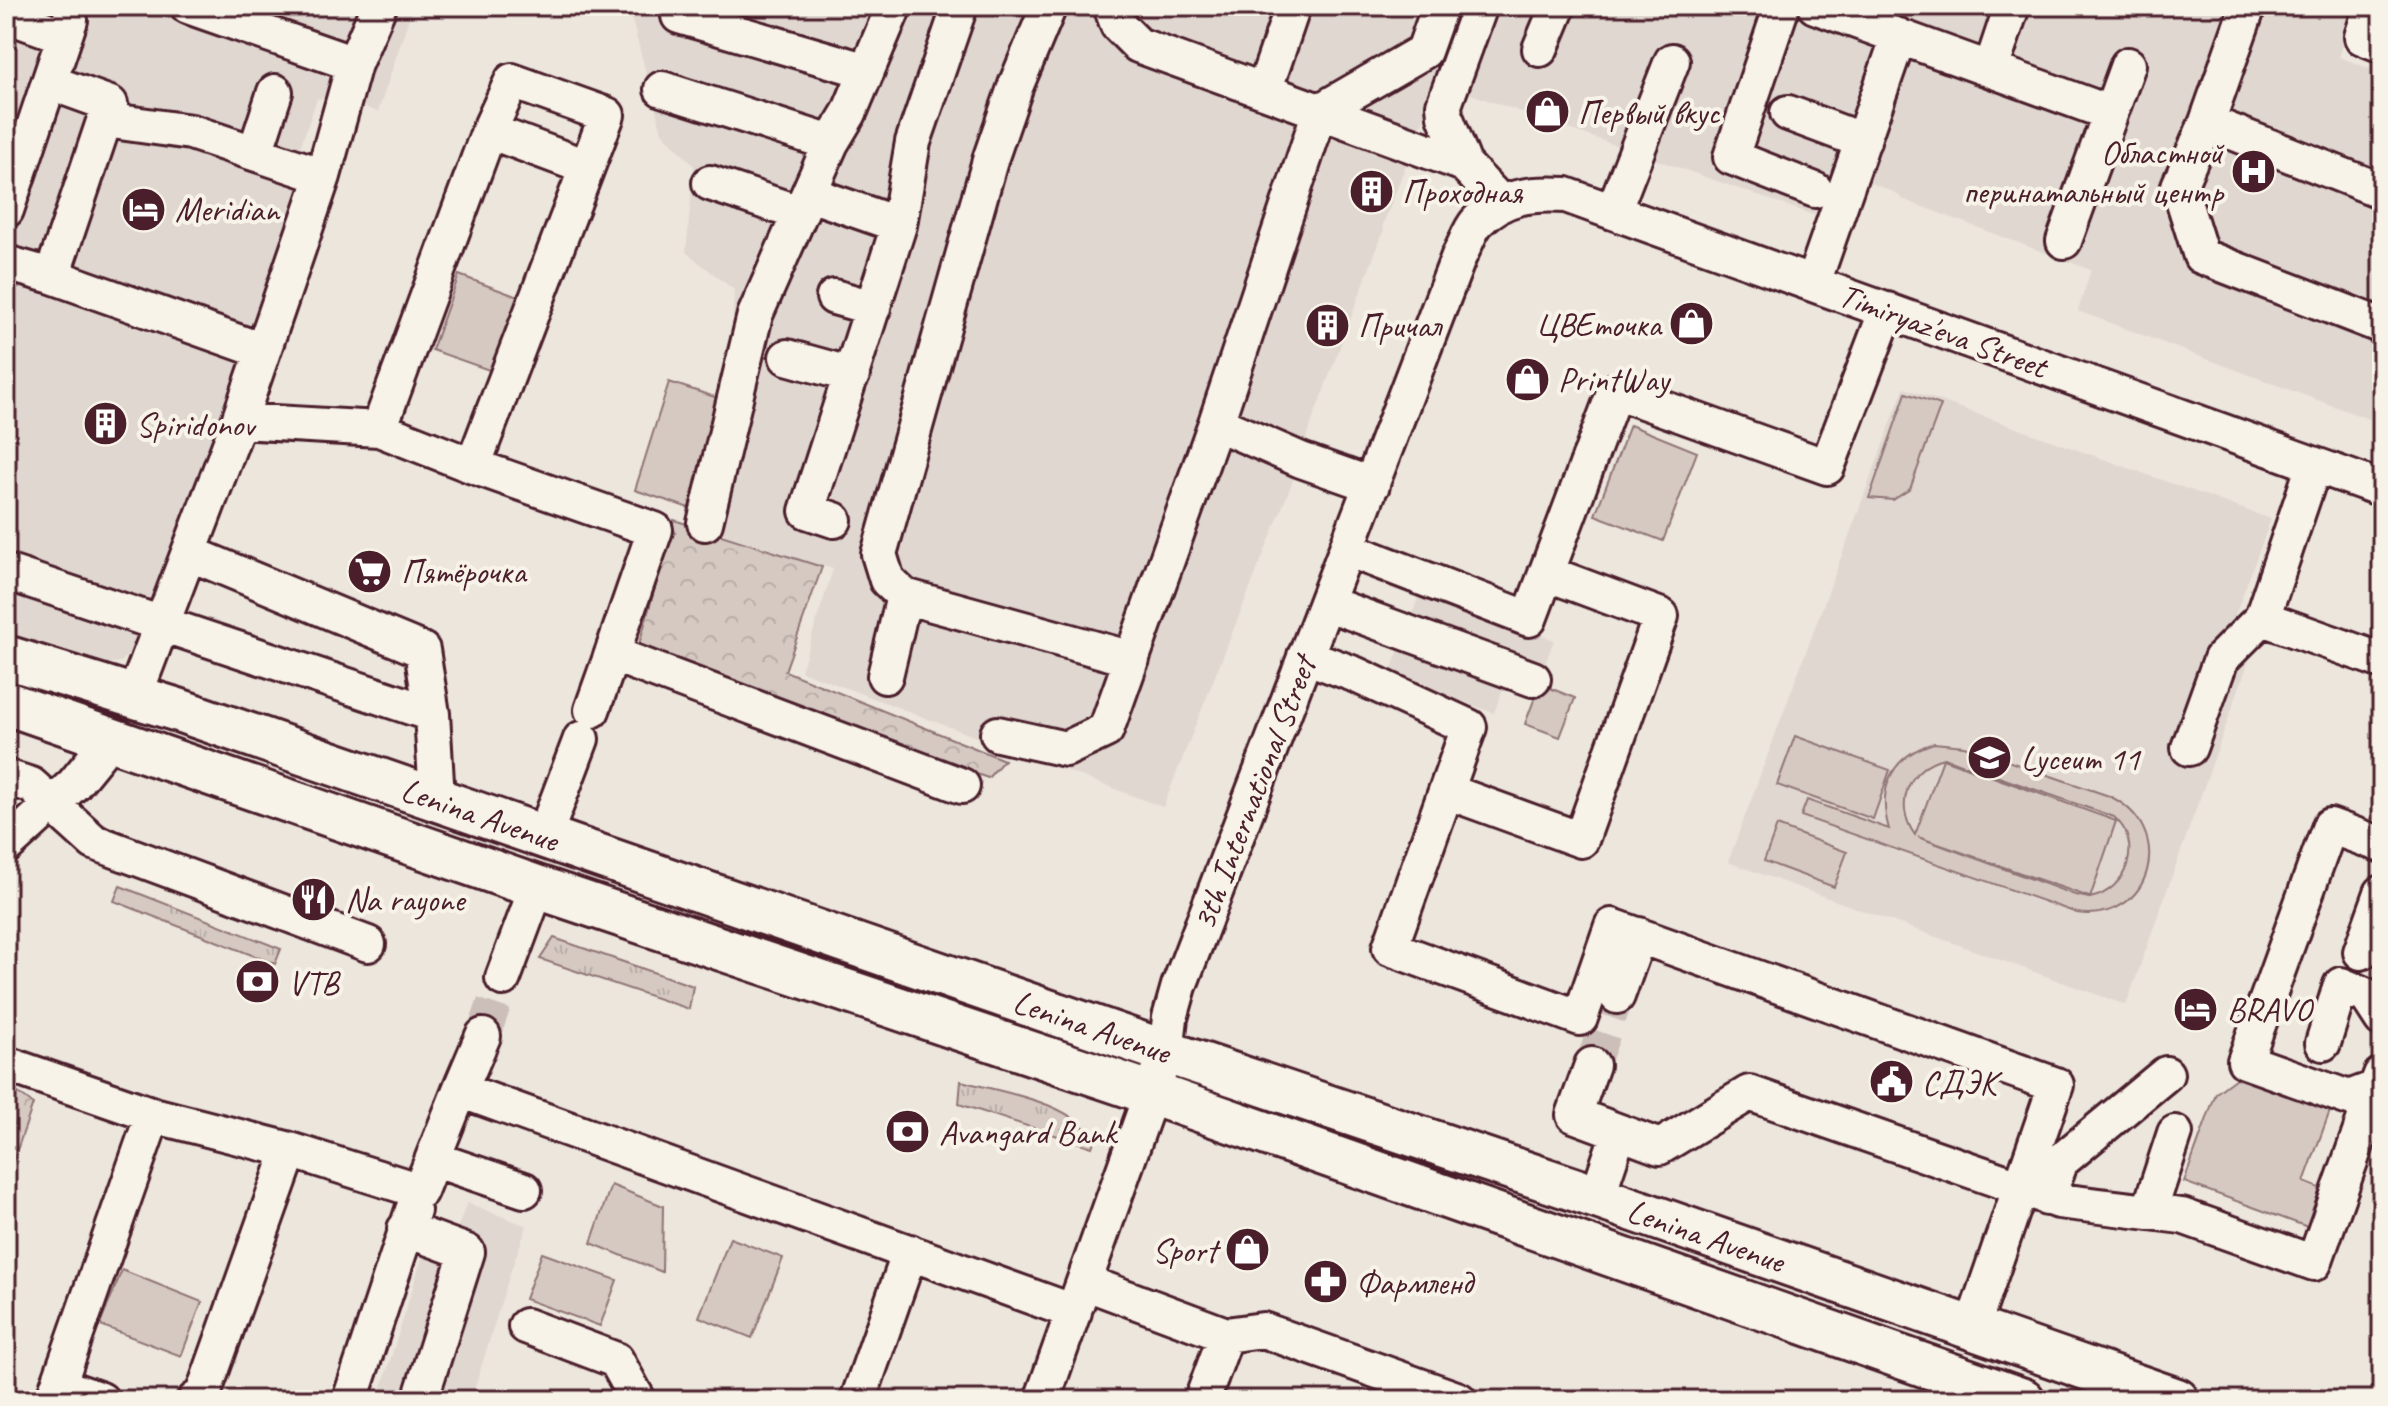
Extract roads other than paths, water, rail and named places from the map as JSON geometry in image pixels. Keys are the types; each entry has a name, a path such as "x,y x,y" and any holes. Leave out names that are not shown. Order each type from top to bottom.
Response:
{"main road":[{"name":"Lenina Avenue","path":"6,657 437,799 1166,1052 1597,1197 2177,1400"},
{"path":"110,740 134,697"},
{"name":"Lenina Avenue","path":"6,703 537,887 1152,1094 2023,1400"}],"street":[{"path":"188,6 354,64"},
{"path":"134,697 239,421 323,176 354,64 379,6"},
{"path":"705,523 755,315 831,143 849,113 894,6"},
{"path":"834,520 807,511 850,418 852,375 899,225 913,142 960,6"},
{"path":"1049,6 1016,85 991,157 879,554 887,580 904,596 1132,659"},
{"path":"1111,6 1118,25 1138,45 1464,164"},
{"path":"1264,91 1293,6"},
{"path":"998,734 1066,749 1106,730 1216,423 1320,111 1424,51 1440,6"},
{"path":"1480,6 1444,105 1445,116 1464,164 1501,203"},
{"path":"1540,49 1558,6"},
{"path":"1782,6 1731,157 1815,190"},
{"path":"1815,6 2110,113"},
{"path":"1991,69 2012,6"},
{"path":"2248,6 2207,122 2179,186 2201,256 2382,326"},
{"path":"2372,6 2362,37 2382,45"},
{"path":"6,15 67,28 6,210"},
{"path":"679,16 867,71"},
{"path":"1813,283 1899,36"},
{"path":"1613,212 1672,61"},
{"path":"2064,241 2128,65"},
{"path":"379,429 489,131 512,81 607,115 473,466"},
{"path":"49,82 110,104 52,276"},
{"path":"662,89 831,143"},
{"path":"255,153 275,92"},
{"path":"1788,113 1863,141"},
{"path":"105,120 191,132 323,176"},
{"path":"2207,122 2382,191"},
{"path":"489,131 586,167"},
{"path":"710,183 899,225"},
{"name":"Timiryaz'eva Street","path":"1501,203 1531,193 1566,195 2382,489"},
{"name":"3th International Street","path":"1042,1400 1166,1052 1170,1018 1179,986 1305,656 1459,256 1476,223 1501,203"},
{"path":"6,263 52,276 263,351"},
{"path":"834,297 873,308"},
{"path":"1347,549 1529,619 1615,391 1827,467 1887,310"},
{"path":"787,357 852,375"},
{"path":"239,421 379,429 473,466 655,530 544,837"},
{"path":"1216,423 1301,460 1372,485"},
{"path":"2189,748 2221,659 2262,618 2314,465"},
{"path":"189,553 422,650 432,714 437,799"},
{"path":"6,572 432,714"},
{"path":"1446,791 1581,840 1661,616 1546,573"},
{"path":"885,676 904,596"},
{"path":"1326,603 1533,679"},
{"path":"2262,618 2382,661"},
{"path":"612,654 962,786"},
{"path":"1305,656 1354,674 1469,727 1390,948 1580,1018 1612,926 2056,1085 2034,1193 1972,1328"},
{"path":"6,846 74,784 110,740"},
{"path":"6,777 31,785 94,842 368,944"},
{"path":"2379,1079 2349,1098 2245,1061 2330,826 2382,845"},
{"path":"503,978 537,887"},
{"path":"2361,952 2382,893"},
{"path":"1617,996 1639,935"},
{"path":"2323,1043 2341,985 2367,996 2382,1019"},
{"path":"350,1400 405,1229 483,1036"},
{"path":"6,1064 153,1115 290,1150 420,1191"},
{"path":"1592,1065 1574,1115 1660,1147 1749,1093 2034,1193 2182,1216 2314,1263 2379,1079"},
{"path":"2034,1193 2061,1161 2166,1074"},
{"path":"460,1090 910,1252 1226,1335 1263,1330 1459,1400"},
{"path":"101,1400 55,1393 153,1115"},
{"path":"1597,1197 1619,1132"},
{"path":"2149,1212 2175,1133"},
{"path":"195,1400 202,1397 290,1150"},
{"path":"433,1159 524,1190"},
{"path":"405,1229 467,1252 420,1400"},
{"path":"858,1400 910,1252"},
{"path":"526,1326 616,1360 638,1400"},
{"path":"1202,1400 1226,1335"}],"tunnel":[{"path":"483,1036 503,978"},
{"path":"1592,1065 1617,996"}],"place":[{"name":"Первый вкус","path":"1547,112"},
{"name":"Областной перинатальный центр","path":"2254,172"},
{"name":"Проходная","path":"1371,191"},
{"name":"Meridian","path":"144,209"},
{"name":"ЦВЕточка","path":"1692,324"},
{"name":"Причал","path":"1327,325"},
{"name":"PrintWay","path":"1527,379"},
{"name":"Spiridonov","path":"105,424"},
{"name":"Пятёрочка","path":"370,571"},
{"name":"Lyceum 11","path":"1990,758"},
{"name":"Na rayone","path":"314,899"},
{"name":"VTB","path":"257,982"},
{"name":"BRAVO","path":"2196,1009"},
{"name":"СДЭК","path":"1891,1082"},
{"name":"Avangard Bank","path":"908,1132"},
{"name":"Sport","path":"1248,1250"},
{"name":"Фармленд","path":"1325,1282"}]}
